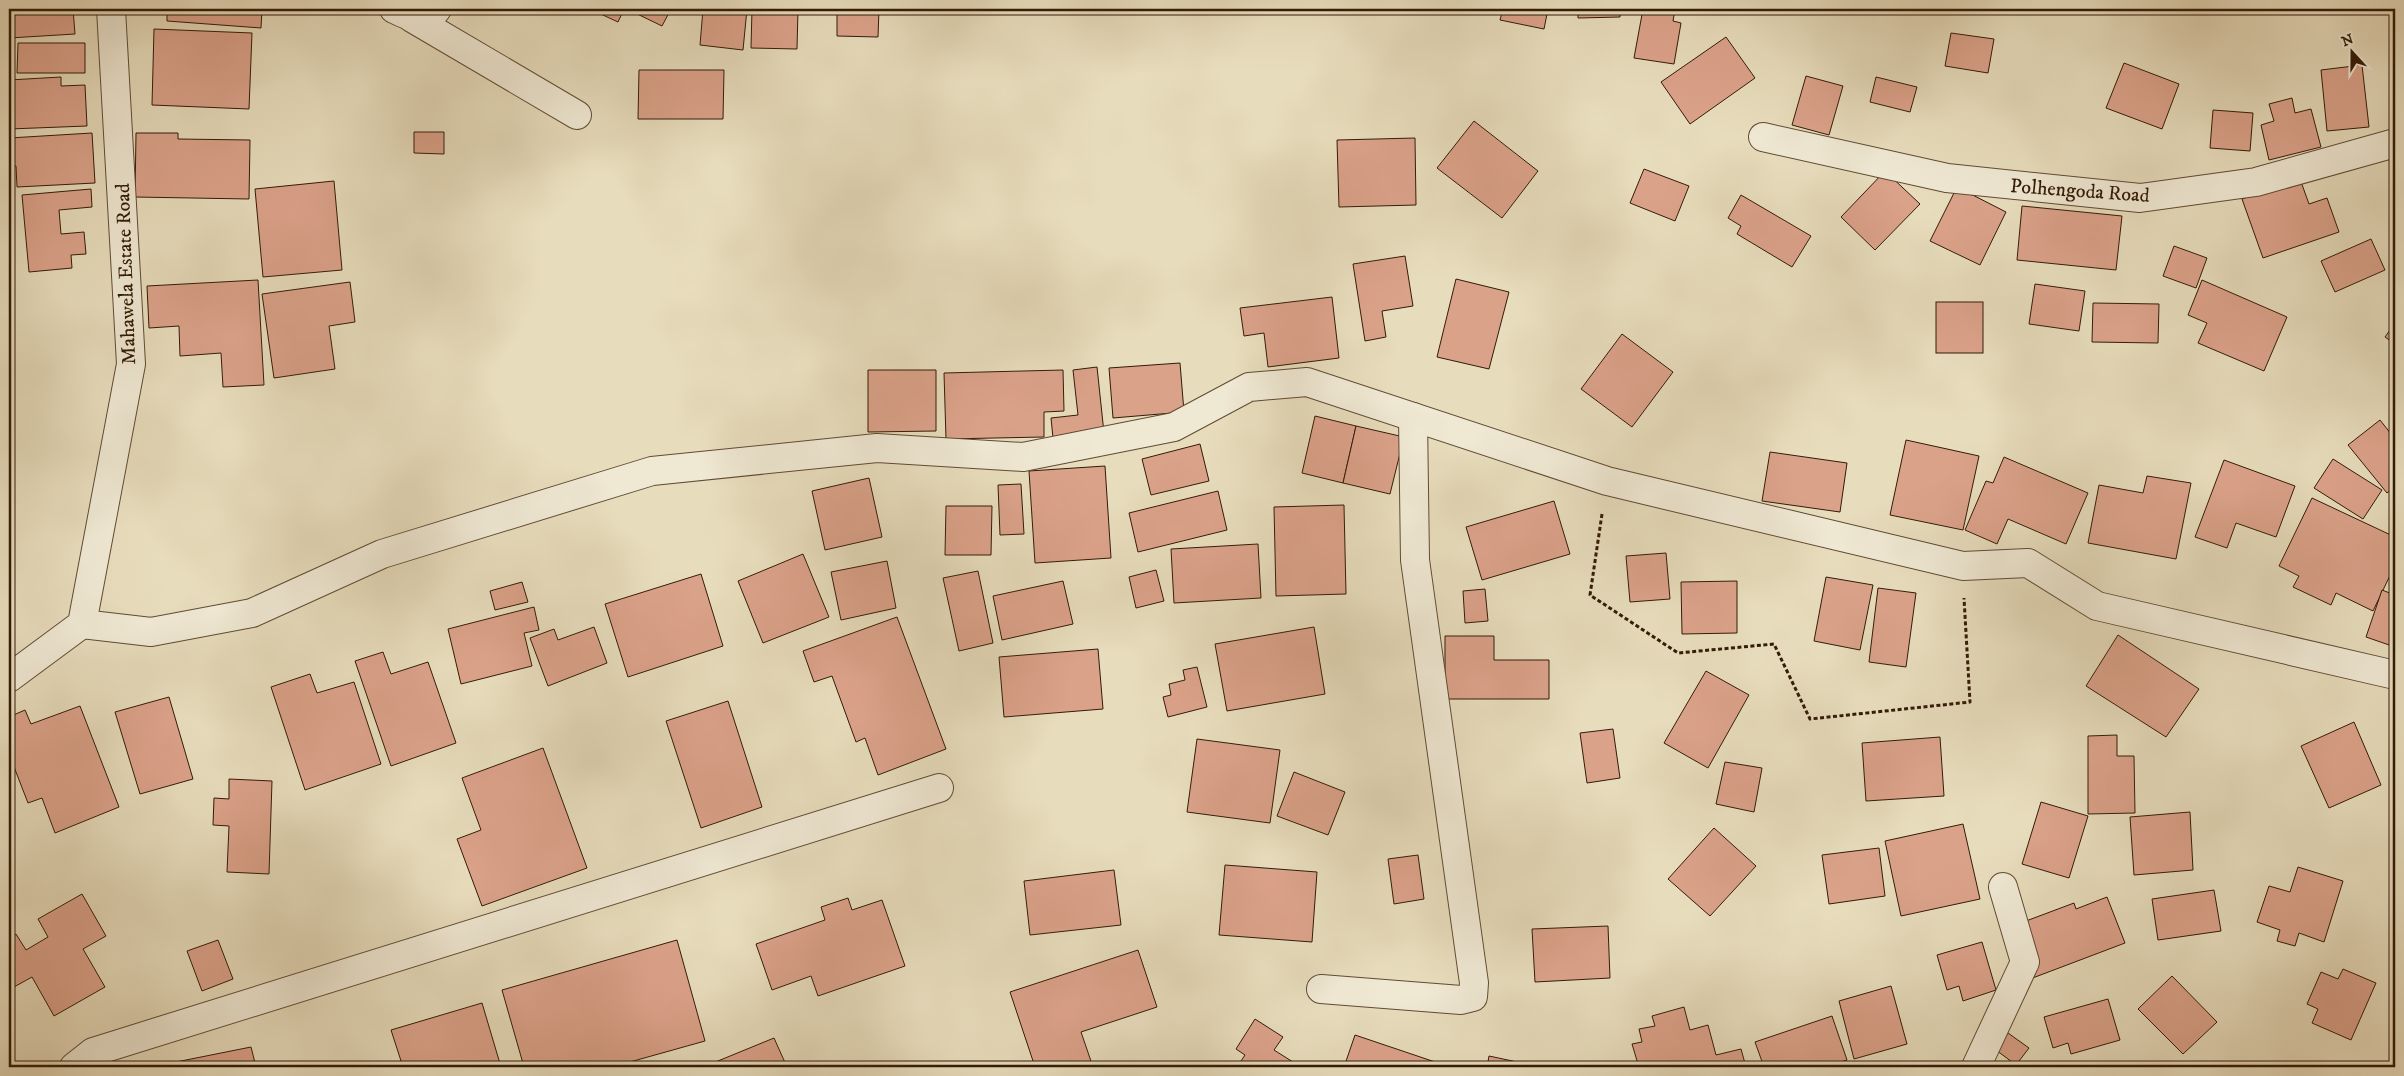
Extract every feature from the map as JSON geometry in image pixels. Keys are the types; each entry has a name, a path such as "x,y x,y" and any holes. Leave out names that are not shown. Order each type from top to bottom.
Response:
{"street":[{"name":"Mahawela Estate Road","path":"82,624 131,364 111,9"},
{"path":"414,12 577,115"},
{"name":"Polhengoda Road","path":"1763,136 1948,178 2140,198 2256,182 2395,143"},
{"path":"9,678 82,624 151,632 252,613 382,554 652,471 877,448 1023,457 1174,427 1249,387 1307,382 1607,481 1963,566 2028,563 2097,606 2395,675"},
{"path":"1321,989 1461,1000 1473,997 1474,983 1415,560 1413,417"},
{"path":"90,1062 939,788"},
{"path":"1976,1067 2025,962 2003,887"}],"path":[{"path":"1607,481 1590,595 1678,653 1774,644 1810,719 1970,702 1963,566"}],"building":[{"path":"9,9 73,9 75,34 9,38"},
{"path":"144,9 262,9 261,28 167,21 167,13 144,12"},
{"path":"590,9 624,9 618,22"},
{"path":"627,9 671,9 662,26"},
{"path":"703,9 747,9 743,50 700,45"},
{"path":"752,9 798,9 797,49 751,48"},
{"path":"837,9 879,9 878,37 837,36"},
{"path":"1503,9 1548,9 1544,29 1500,20"},
{"path":"1578,9 1620,9 1620,17 1578,18"},
{"path":"1643,9 1675,9 1673,21 1681,23 1674,64 1634,58"},
{"path":"154,29 252,33 249,109 152,105"},
{"path":"1951,33 1994,39 1988,73 1945,66"},
{"path":"1726,37 1755,78 1690,124 1661,82"},
{"path":"18,43 85,43 85,73 17,73"},
{"path":"2124,63 2179,84 2162,129 2106,108"},
{"path":"2362,65 2369,127 2327,131 2321,70"},
{"path":"639,70 724,70 723,119 638,119"},
{"path":"1806,76 1843,86 1829,135 1792,125"},
{"path":"61,77 61,86 85,85 87,126 9,129 9,80"},
{"path":"1876,77 1917,87 1910,112 1870,102"},
{"path":"2292,98 2295,113 2311,109 2321,147 2269,160 2261,125 2274,121 2269,104"},
{"path":"2213,110 2253,113 2250,151 2210,148"},
{"path":"1474,121 1538,171 1502,218 1437,168"},
{"path":"414,132 444,132 444,154 414,153"},
{"path":"92,133 95,183 17,187 16,166 9,167 9,138"},
{"path":"136,133 178,133 178,139 250,140 249,199 135,197"},
{"path":"1415,138 1416,205 1339,207 1337,140"},
{"path":"1644,169 1689,186 1675,221 1630,203"},
{"path":"1885,171 1920,204 1875,250 1841,217"},
{"path":"2300,179 2309,204 2327,198 2339,232 2263,258 2242,199"},
{"path":"334,181 342,270 263,277 255,189"},
{"path":"1957,187 2006,212 1980,265 1930,241"},
{"path":"91,189 92,207 59,210 61,234 84,232 86,254 71,255 72,268 29,272 22,195"},
{"path":"1741,195 1811,236 1792,267 1737,234 1741,226 1728,218"},
{"path":"2022,206 2122,216 2116,270 2017,260"},
{"path":"2371,239 2385,270 2335,292 2321,261"},
{"path":"2174,246 2207,258 2196,288 2163,276"},
{"path":"1405,256 1413,306 1382,311 1386,337 1365,341 1353,264"},
{"path":"1456,279 1509,292 1489,369 1437,357"},
{"path":"258,280 264,385 223,387 221,353 180,356 179,326 149,328 147,286"},
{"path":"2202,280 2287,317 2264,371 2198,343 2207,323 2188,315"},
{"path":"350,282 355,322 329,326 335,369 274,378 262,294"},
{"path":"2035,284 2085,291 2079,331 2029,324"},
{"path":"1332,297 1339,358 1268,367 1264,333 1244,336 1240,308"},
{"path":"1936,302 1983,302 1983,353 1936,353"},
{"path":"2093,303 2159,304 2158,343 2092,342"},
{"path":"2395,323 2395,344 2385,337"},
{"path":"1622,334 1673,372 1632,427 1581,389"},
{"path":"1180,363 1184,412 1113,418 1109,368"},
{"path":"1097,367 1104,433 1053,438 1051,418 1078,415 1073,370"},
{"path":"868,370 936,370 936,431 868,432"},
{"path":"1063,370 1064,411 1044,412 1044,437 946,439 944,373"},
{"path":"1315,416 1356,426 1343,483 1302,473"},
{"path":"2380,420 2395,439 2395,486 2387,493 2348,445"},
{"path":"1356,426 1404,437 1390,494 1343,483"},
{"path":"1906,440 1979,456 1963,530 1890,515"},
{"path":"1200,444 1209,481 1151,495 1142,459"},
{"path":"1770,452 1847,463 1840,512 1762,501"},
{"path":"2004,457 2088,493 2066,544 2008,519 1997,544 1965,530 1986,481 1993,483"},
{"path":"2333,459 2382,490 2363,519 2314,488"},
{"path":"2224,460 2295,486 2276,537 2236,523 2227,548 2195,537"},
{"path":"1105,466 1111,558 1035,563 1029,471"},
{"path":"2147,476 2191,483 2176,559 2088,543 2099,485 2143,493"},
{"path":"869,478 882,537 825,550 812,491"},
{"path":"1021,484 1024,534 1000,535 998,485"},
{"path":"1218,491 1227,530 1138,552 1129,513"},
{"path":"2312,498 2395,537 2395,565 2373,611 2336,593 2331,605 2293,587 2299,576 2279,566"},
{"path":"1554,501 1570,554 1482,580 1466,527"},
{"path":"1344,505 1346,594 1276,596 1274,507"},
{"path":"946,506 992,506 991,555 945,555"},
{"path":"1258,544 1261,598 1174,603 1171,549"},
{"path":"1666,553 1670,599 1630,602 1626,556"},
{"path":"803,554 829,617 763,643 738,581"},
{"path":"887,561 896,608 841,620 831,572"},
{"path":"1156,570 1164,601 1136,608 1129,577"},
{"path":"978,571 993,643 959,651 943,578"},
{"path":"701,574 723,646 628,677 605,604"},
{"path":"1826,577 1873,585 1860,650 1814,641"},
{"path":"1063,581 1073,624 1002,640 993,596"},
{"path":"1737,581 1737,633 1682,634 1681,582"},
{"path":"522,582 528,602 495,610 490,591"},
{"path":"1878,588 1916,593 1906,667 1869,662"},
{"path":"1485,589 1488,621 1465,623 1463,591"},
{"path":"2382,590 2395,595 2395,647 2366,637"},
{"path":"534,607 539,630 524,633 532,666 461,684 448,629"},
{"path":"897,617 946,749 878,775 865,738 856,742 832,676 814,682 803,651"},
{"path":"594,627 607,663 548,686 530,638 554,629 558,640"},
{"path":"1314,627 1325,694 1227,711 1215,644"},
{"path":"2118,635 2199,689 2166,737 2086,686"},
{"path":"1445,636 1494,636 1494,660 1549,660 1549,699 1445,699"},
{"path":"1098,649 1103,709 1004,717 999,657"},
{"path":"383,652 391,674 428,662 456,743 391,766 355,661"},
{"path":"1197,667 1207,707 1168,717 1163,697 1171,695 1169,684 1185,680 1183,670"},
{"path":"1706,671 1749,695 1708,768 1664,743"},
{"path":"310,674 317,693 354,682 381,764 305,790 271,687"},
{"path":"169,697 193,779 140,794 115,712"},
{"path":"728,701 762,807 701,828 666,721"},
{"path":"80,706 119,807 55,833 42,798 28,803 9,754 9,717 25,710 31,724"},
{"path":"2354,722 2381,785 2329,808 2301,746"},
{"path":"1613,729 1620,778 1587,783 1580,733"},
{"path":"2117,735 2117,756 2134,756 2135,813 2088,814 2088,736"},
{"path":"1940,737 1944,796 1866,801 1862,743"},
{"path":"1197,739 1280,750 1270,823 1187,812"},
{"path":"543,748 587,868 482,906 457,839 481,830 462,778"},
{"path":"1725,762 1762,768 1754,812 1716,804"},
{"path":"1294,772 1345,792 1328,835 1277,816"},
{"path":"229,779 272,781 269,874 227,872 229,826 213,825 214,798 229,799"},
{"path":"2041,802 2088,816 2069,878 2022,864"},
{"path":"2190,812 2193,870 2134,875 2130,817"},
{"path":"1963,824 1980,899 1901,916 1885,841"},
{"path":"1714,828 1756,866 1710,916 1668,879"},
{"path":"1879,848 1885,896 1829,904 1822,855"},
{"path":"1418,855 1424,899 1394,904 1388,859"},
{"path":"1225,865 1317,872 1312,942 1219,935"},
{"path":"2298,867 2343,881 2324,942 2299,933 2295,946 2277,941 2280,930 2257,922 2269,886 2290,892"},
{"path":"1114,870 1121,925 1030,935 1024,881"},
{"path":"2214,890 2221,931 2158,940 2152,899"},
{"path":"82,894 106,936 83,949 105,987 54,1016 32,977 14,987 9,978 9,938 16,934 26,950 48,937 38,919"},
{"path":"2107,897 2125,943 2030,979 2010,927 2074,903 2076,909"},
{"path":"848,898 852,910 882,900 905,966 818,996 811,976 772,990 756,944 825,920 821,907"},
{"path":"1608,926 1610,978 1535,982 1532,929"},
{"path":"218,940 233,979 202,991 187,951"},
{"path":"677,940 705,1041 612,1067 524,1067 502,990"},
{"path":"1982,942 1996,990 1963,1001 1959,986 1947,990 1937,955"},
{"path":"1138,950 1157,1007 1081,1032 1093,1067 1035,1067 1010,992"},
{"path":"2343,969 2376,983 2351,1040 2312,1023 2318,1009 2307,1004 2321,972 2338,979"},
{"path":"2172,976 2217,1022 2183,1054 2138,1009"},
{"path":"1891,986 1907,1044 1854,1059 1839,1001"},
{"path":"2108,999 2120,1040 2071,1054 2068,1043 2053,1048 2044,1017"},
{"path":"482,1003 501,1067 403,1067 391,1030"},
{"path":"1684,1007 1690,1030 1708,1025 1716,1055 1741,1049 1746,1067 1626,1067 1638,1064 1632,1044 1642,1042 1639,1029 1655,1026 1652,1016"},
{"path":"1832,1016 1847,1060 1825,1067 1764,1067 1755,1042"},
{"path":"1255,1019 1283,1037 1274,1050 1293,1062 1290,1067 1237,1067 1245,1055 1236,1049"},
{"path":"2008,1033 2029,1048 2016,1065 1996,1050"},
{"path":"1355,1035 1450,1067 1344,1067"},
{"path":"774,1038 787,1067 715,1067 713,1063"},
{"path":"251,1047 256,1067 177,1067 176,1062"},
{"path":"1489,1056 1522,1063 1521,1067 1487,1067"}]}
